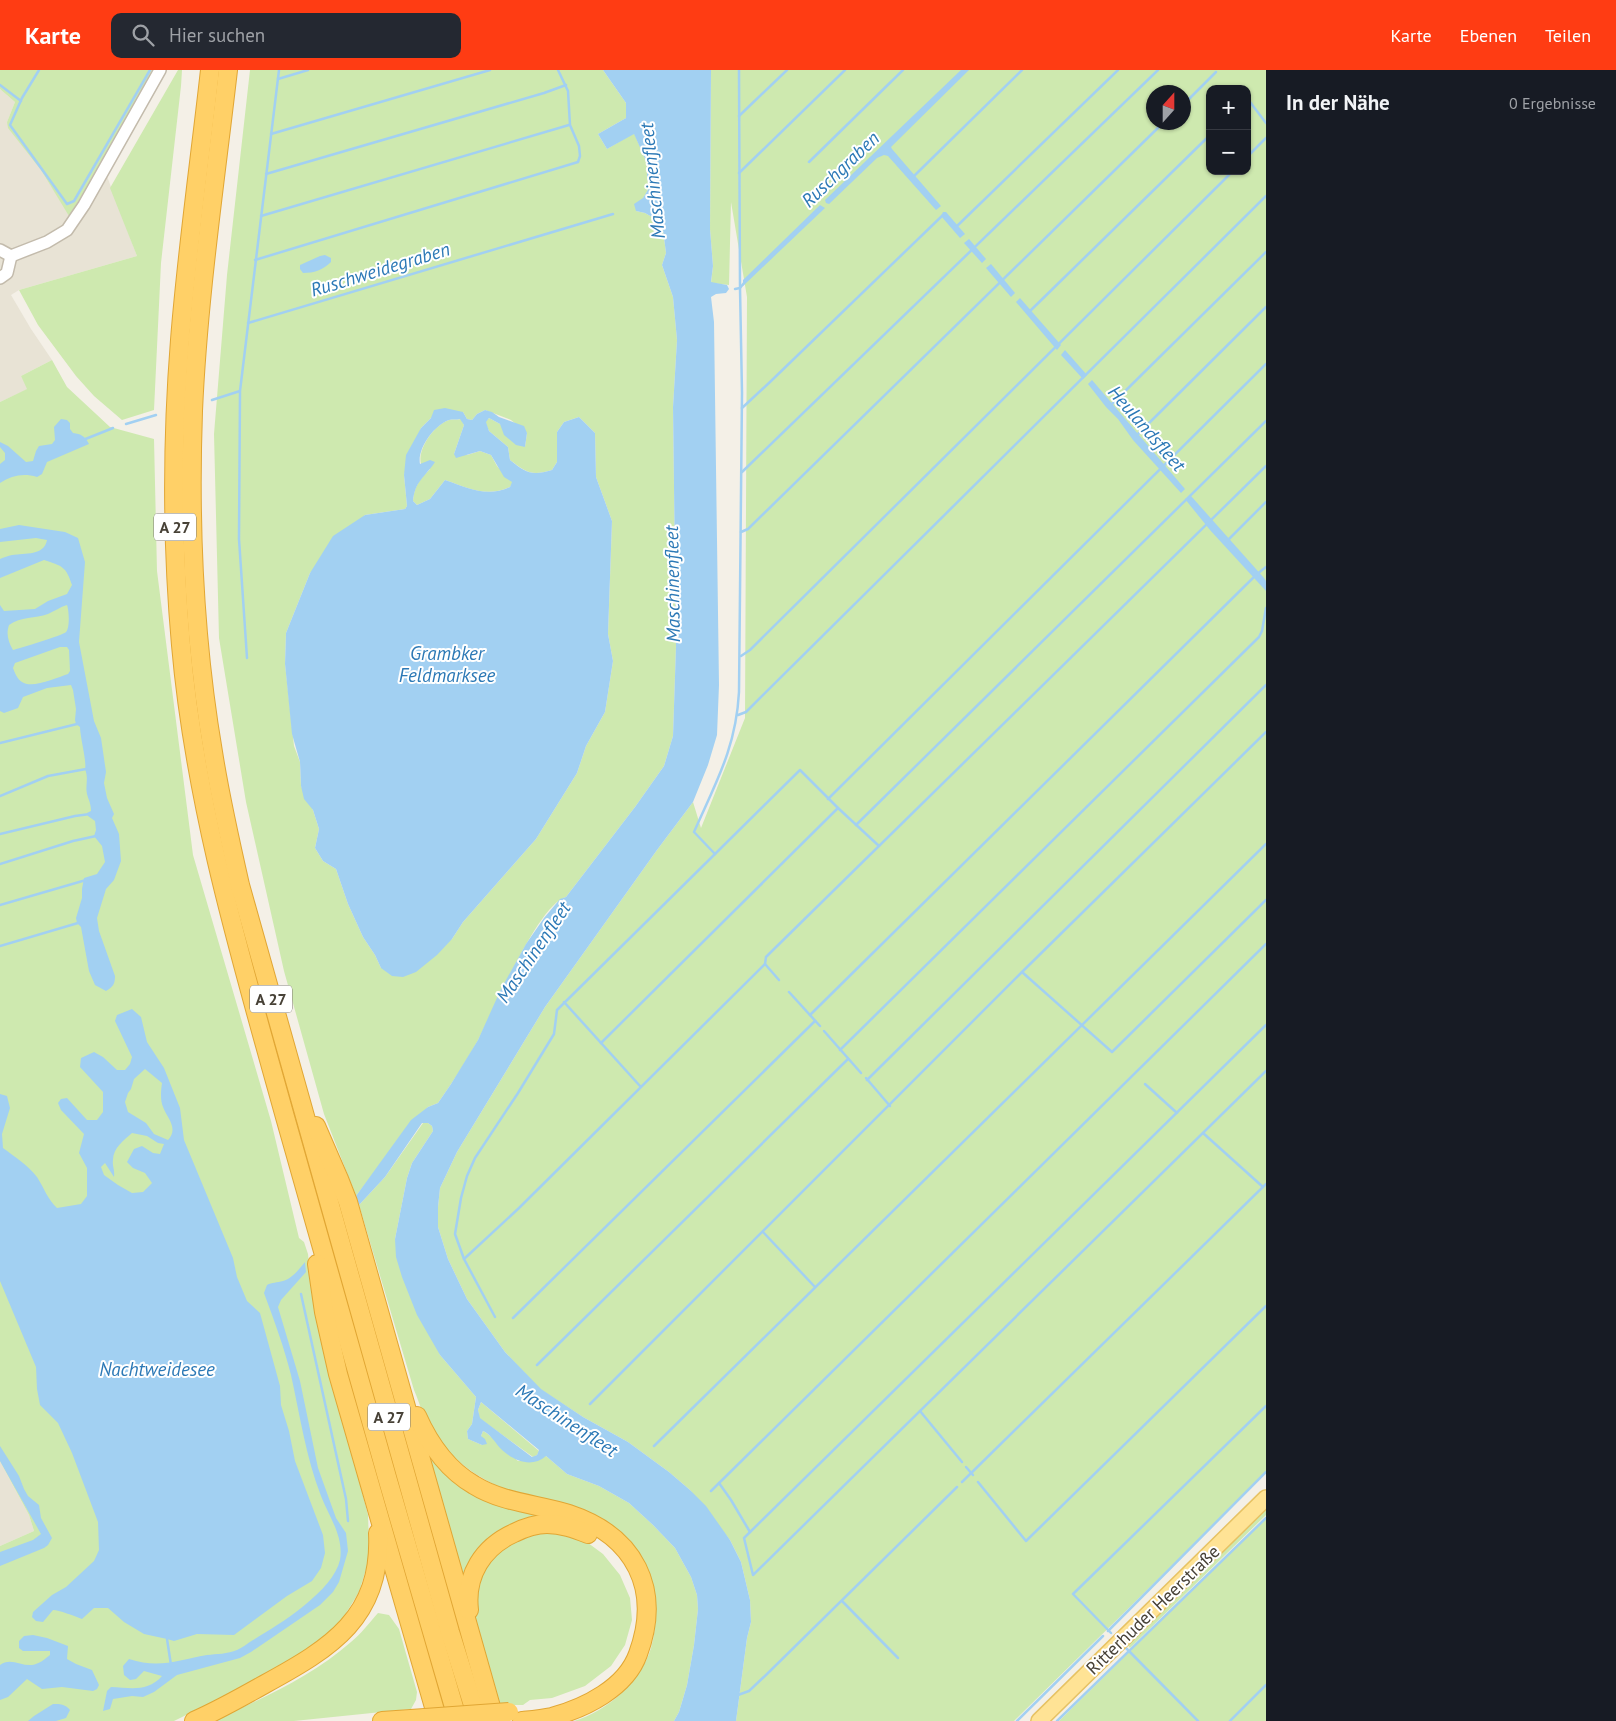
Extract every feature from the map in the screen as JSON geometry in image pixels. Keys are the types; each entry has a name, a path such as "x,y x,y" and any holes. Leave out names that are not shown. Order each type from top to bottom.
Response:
{"highway":[{"name":"A 27","path":"210,70 180,340 174,496 181,647 197,761 206,814 224,894 304,1184 458,1721"},
{"name":"A 27","path":"228,70 199,333 193,411 192,497 195,590 199,644 211,740 223,810 240,885 450,1632 478,1721"},
{"path":"303,1113 317,1127 348,1202 473,1645 508,1718"},
{"path":"304,1184 306,1212 336,1365 432,1719"},
{"path":"382,1721 551,1717 575,1710 598,1698 619,1683 636,1662 648,1618 648,1605 640,1573 622,1547 599,1527 568,1514 516,1502 474,1485 443,1458 426,1436 396,1373"},
{"path":"194,1721 276,1678 315,1655 344,1633 364,1603 374,1578 378,1550 377,1512"},
{"path":"473,1645 468,1603 470,1582 476,1565 486,1551 502,1538 523,1528 546,1524 566,1526 589,1534 601,1542 622,1562 636,1599 637,1614 635,1631 629,1648 615,1671 592,1690 573,1699 508,1718"}],"main road":[{"name":"Ritterhuder Heerstraße","path":"1039,1721 1266,1498"}],"street":[{"path":"0,250 11,256 47,242 67,230 84,205 160,70"},
{"path":"0,278 8,273 11,256"}],"shaded area":[{"path":"0,89 15,102 7,122 41,170 69,215 102,163 137,256 19,290 11,295 52,360 21,376 28,389 0,402"},
{"path":"0,1461 29,1515 34,1531 0,1546"}],"green space":[{"path":"0,70 152,70 102,163 69,216 41,170 8,128 7,122 15,102 0,89"},
{"path":"178,70 182,70 181,86 161,263 154,410 122,420 94,396 76,376 38,325 19,290 137,256 110,188"},
{"path":"250,70 603,70 626,103 626,118 598,134 607,149 634,133 647,163 649,188 636,211 652,217 663,230 666,253 662,265 673,297 677,340 673,407 676,646 673,736 664,766 566,897 555,904 542,919 529,939 477,1042 438,1103 428,1107 356,1196 324,1114 284,971 246,802 219,638 214,434 227,275","holes":["485,410 511,420 527,433 525,447 500,424 489,418 485,422 489,431 508,447 510,460 521,468 534,473 552,470 557,462 557,432 564,422 579,417 595,433 596,477 612,521 608,634 613,661 605,712 586,746 577,773 536,839 463,922 452,939 381,968 363,937 348,904 336,869 323,861 315,848 319,829 313,810 301,786 300,762 294,746 285,664 286,633 310,573 365,515 405,509 407,506 404,475 421,428 431,418 463,412 467,419 472,420 477,414"]},
{"path":"711,70 1266,70 1266,1473 1014,1721 736,1721 747,1638 751,1622 750,1600 741,1562 730,1540 690,1490 669,1472 628,1442 583,1417 540,1389 505,1352 467,1299 448,1259 438,1227 440,1188 457,1152 545,1007 693,802 701,828 745,718 747,297 731,202 729,285 711,283 713,266 710,229"},
{"path":"52,360 67,387 110,427 154,439 157,571 193,855 271,1121 299,1238 304,1242 308,1254 312,1295 368,1515 368,1563 359,1592 340,1623 321,1641 241,1688 174,1721 0,1721 0,1546 34,1531 29,1515 0,1461 0,402 27,389 21,376"},
{"path":"461,419 464,425 454,454 467,455 480,451 491,455 497,466 513,482 510,487 493,492 485,492 445,480 430,499 417,505 413,501 416,487 430,469 421,464 420,458 424,445 432,432 443,423"},
{"path":"423,1123 428,1123 432,1126 433,1131 412,1163 407,1178 395,1239 440,1355 476,1397 472,1424 467,1431 468,1439 482,1445 481,1436 483,1431 518,1461 546,1456 567,1474 599,1486 629,1503 675,1548 691,1577 697,1595 698,1609 687,1685 679,1712 674,1721 574,1721 599,1710 621,1694 631,1683 646,1660 651,1648 656,1619 655,1599 647,1571 632,1546 615,1528 594,1516 502,1488 471,1471 455,1458 442,1443 421,1408 359,1205 385,1177"},
{"path":"481,1402 539,1451 537,1455 533,1457 479,1418 478,1410"},
{"path":"418,1426 445,1468 560,1516 517,1526 464,1591"},
{"path":"1266,1502 1266,1515 1130,1648 1124,1641"},
{"path":"1266,1518 1266,1721 1059,1721"},
{"path":"539,1531 566,1532 580,1537 603,1554 620,1575 630,1598 632,1620 625,1645 611,1666 585,1686 552,1698 530,1700 523,1705 499,1705 475,1621 472,1598 476,1578 502,1544"},
{"path":"378,1613 389,1615 399,1629 417,1692 416,1700 411,1709 294,1721 213,1721 302,1677 336,1655 362,1632"}],"water":[{"name":"Maschinenfleet","path":"603,70 711,70 710,229 713,266 711,282 727,285 729,289 726,293 716,294 711,297 714,322 719,685 717,735 708,765 693,802 545,1007 457,1152 440,1188 438,1227 448,1259 467,1299 505,1352 541,1389 583,1417 628,1442 669,1472 706,1506 730,1540 741,1562 750,1600 751,1622 747,1638 736,1721 674,1721 679,1712 687,1685 698,1609 697,1595 691,1577 675,1548 629,1503 599,1486 567,1474 546,1456 534,1462 516,1459 500,1448 483,1431 481,1436 487,1444 482,1445 468,1439 467,1431 472,1424 476,1397 440,1355 417,1315 396,1257 395,1239 407,1178 412,1163 433,1131 432,1126 428,1123 422,1123 385,1177 359,1205 356,1196 411,1120 428,1107 438,1103 478,1040 501,989 526,944 560,899 566,897 664,766 673,736 676,646 673,407 677,340 673,297 662,265 666,253 663,230 652,217 636,211 634,204 643,198 649,188 647,163 634,134 607,149 598,134 626,118 626,103","holes":["481,1402 539,1450 537,1455 532,1457 480,1418 478,1410"]},
{"path":"961,70 969,70 891,147 941,206 936,210 888,156 884,155 877,158 829,204 826,203 825,200"},
{"path":"820,205 825,208 743,286 743,280"},
{"path":"943,212 946,212 965,234 960,238 941,216"},
{"path":"969,239 986,259 982,263 964,243"},
{"path":"325,255 331,258 331,262 322,269 303,273 300,269 300,265"},
{"path":"991,264 1015,293 1011,297 986,268"},
{"path":"1020,298 1061,345 1057,350 1016,302"},
{"path":"1065,350 1087,375 1083,379 1061,355"},
{"path":"1092,380 1185,489 1181,493 1106,407 1088,384"},
{"name":"Grambker Feldmarksee","path":"445,408 463,412 467,419 472,420 477,414 485,410 524,426 527,433 525,447 516,445 504,435 500,424 489,418 486,422 489,431 508,447 510,460 520,468 534,473 552,470 557,462 557,432 564,422 579,417 595,433 596,477 612,521 608,634 613,661 605,712 586,746 577,773 536,839 463,922 452,939 437,955 416,972 403,977 392,976 381,968 363,937 348,904 336,869 323,861 315,848 319,829 313,810 304,799 301,786 300,762 292,734 285,664 286,633 310,573 333,536 365,515 405,509 407,506 404,475 406,455 421,428 431,418 434,410","holes":["460,419 464,425 454,454 456,458 480,451 491,455 504,477 512,482 510,487 493,492 485,492 445,480 430,499 417,505 413,501 416,489 435,462 430,460 420,464 421,452 428,438 432,432 449,420"]},
{"path":"61,419 67,420 73,433 82,436 89,444 47,462 42,474 37,477 18,476 0,483 0,464 5,460 5,453 0,447 0,442 8,446 26,462 33,461 39,446 52,444 55,440 54,427"},
{"path":"1191,496 1264,578 1266,581 1266,591 1210,530 1185,499"},
{"path":"19,525 65,532 78,538 85,562 79,642 94,721 101,738 106,772 104,783 107,798 114,814 112,818 119,834 121,861 114,880 106,889 97,918 99,931 115,976 113,985 106,991 95,985 89,971 81,927 77,923 76,918 82,898 84,878 97,874 105,862 102,846 94,836 96,830 95,821 87,813 91,809 87,791 87,776 80,727 76,724 75,720 76,709 73,690 71,685 47,688 23,697 18,708 4,713 0,711 0,605 4,611 35,609 48,601 67,594 72,585 65,570 44,560 0,578 0,559 38,551 42,549 47,540 36,538 0,542 0,529","holes":["67,605 69,623 66,632 13,650 8,638 9,625 18,620 43,616","60,647 67,647 69,650 70,671 68,674 32,684 26,684 17,678 13,668 15,663"]},
{"name":"Nachtweidesee","path":"132,1009 141,1017 147,1042 164,1068 180,1108 184,1140 233,1258 237,1277 247,1301 260,1313 280,1386 281,1405 295,1461 323,1535 325,1553 321,1568 312,1581 287,1596 234,1635 197,1634 174,1641 144,1634 124,1622 108,1608 94,1608 82,1619 53,1610 43,1622 36,1621 32,1617 33,1612 52,1595 66,1587 94,1561 99,1550 98,1522 72,1453 58,1423 40,1405 36,1367 0,1281 0,1094 7,1096 10,1108 2,1134 3,1148 21,1161 37,1177 57,1208 81,1204 87,1196 87,1168 79,1153 84,1134 61,1110 58,1103 61,1099 67,1098 87,1120 97,1120 103,1112 103,1092 80,1067 81,1058 94,1052 103,1057 117,1070 125,1070 130,1064 132,1057 115,1021 117,1015","holes":["145,1069 162,1083 162,1104 172,1127 171,1136 168,1140 154,1134 146,1123 128,1112 125,1102 128,1093 134,1079","132,1133 147,1136 158,1143 164,1144 160,1154 153,1153 142,1146 134,1149 127,1162 133,1168 145,1173 152,1183 143,1192 132,1193 118,1185 104,1175 101,1167 105,1163 114,1177 113,1156 120,1145"]},
{"path":"305,1262 306,1272 281,1300 278,1307 300,1381 318,1468 336,1518 346,1533 348,1551 339,1582 333,1592 320,1605 251,1652 240,1658 177,1675 154,1692 143,1697 132,1696 113,1699 110,1709 103,1711 107,1691 111,1687 145,1687 151,1685 162,1676 144,1671 136,1679 130,1680 124,1675 123,1666 129,1659 140,1662 159,1663 237,1650 277,1626 304,1606 335,1572 340,1560 341,1551 338,1535 316,1481 307,1451 291,1375 264,1293 267,1285 290,1278"},
{"path":"0,1446 19,1476 28,1496 39,1505 41,1518 52,1538 44,1548 0,1566 0,1552 33,1540 41,1534 0,1461"},
{"path":"33,1635 68,1646 67,1659 92,1670 99,1685 97,1689 93,1691 62,1687 42,1689 27,1679 8,1697 0,1700 0,1665 12,1662 32,1665 50,1655 50,1651 23,1651 19,1648 19,1641 24,1636"},
{"path":"53,1704 62,1705 70,1710 66,1718 56,1721 28,1721 34,1716"}],"waterway":[{"path":"39,70 22,98 10,125 67,204 74,201 150,70"},
{"path":"212,400 240,391 279,70"},
{"path":"278,79 308,70"},
{"path":"271,134 490,70"},
{"path":"255,260 578,162 580,156 579,146 570,125 568,91 558,70"},
{"path":"495,1317 464,1259 455,1234 461,1198 467,1176 475,1158 554,1034 557,1010 715,854 694,832 724,764 734,730 739,692 742,393 739,70"},
{"path":"739,116 787,70"},
{"path":"739,173 845,70"},
{"path":"809,162 903,70"},
{"path":"913,177 1022,70"},
{"path":"956,227 1118,70"},
{"path":"742,472 1158,70"},
{"path":"1191,97 1216,72"},
{"path":"0,85 21,101"},
{"path":"266,174 566,85"},
{"path":"1251,103 1266,123"},
{"path":"261,216 569,125"},
{"path":"741,532 748,529 1156,130"},
{"path":"1251,153 1266,138"},
{"path":"1029,312 1206,139"},
{"path":"741,656 750,650 1229,175"},
{"path":"738,715 746,712 1266,196"},
{"name":"Ruschweidegraben","path":"248,323 613,214"},
{"path":"742,408 943,215"},
{"name":"Heulandsfleet","path":"1111,405 1266,252"},
{"name":"Ruschgraben","path":"735,289 740,288 744,283"},
{"name":"Heulandsfleet","path":"1137,435 1266,307"},
{"name":"Heulandsfleet","path":"828,799 1266,364"},
{"path":"240,392 239,539 247,658"},
{"name":"Ruschweidegraben","path":"126,424 156,415"},
{"path":"856,825 1266,421"},
{"name":"Ruschweidegraben","path":"83,440 113,428"},
{"path":"464,1259 519,1208 765,964 766,957 770,953 1266,466"},
{"path":"1228,540 1266,502"},
{"path":"810,1015 1266,567"},
{"path":"840,1050 1259,637 1262,631 1266,608"},
{"path":"867,1080 1266,685"},
{"path":"0,743 77,724"},
{"path":"590,1404 1022,972 1266,732"},
{"path":"0,796 48,776 86,769"},
{"path":"715,854 800,770 879,846"},
{"path":"601,1043 838,808"},
{"path":"0,834 90,814"},
{"path":"0,864 73,841 96,836"},
{"path":"654,1446 1266,844"},
{"path":"0,905 86,880"},
{"path":"1022,972 1112,1052 1266,900"},
{"path":"0,946 78,923"},
{"path":"711,1491 1266,944"},
{"path":"765,964 779,980"},
{"path":"789,992 820,1026"},
{"path":"564,1002 640,1086"},
{"path":"513,1318 815,1021"},
{"path":"1266,1025 744,1538 753,1575 1266,1071"},
{"path":"824,1031 861,1073"},
{"path":"537,1365 848,1059"},
{"path":"866,1078 890,1106"},
{"path":"1145,1084 1177,1113"},
{"path":"1203,1133 1263,1187"},
{"path":"962,1482 1266,1184"},
{"path":"763,1232 815,1287"},
{"path":"301,1294 346,1499 348,1521"},
{"path":"978,1482 1026,1541 1266,1306"},
{"path":"1111,1633 1073,1594 1266,1406"},
{"path":"920,1411 962,1462"},
{"path":"966,1467 973,1475"},
{"path":"1108,1631 1266,1472"},
{"path":"719,1483 750,1532"},
{"path":"738,1695 749,1691 767,1674 957,1487"},
{"path":"1057,1721 1266,1518"},
{"path":"842,1601 898,1658"},
{"path":"1017,1721 1103,1636"},
{"path":"167,1639 171,1665"},
{"path":"1124,1646 1198,1721"},
{"path":"1230,1721 1266,1685"}]}
